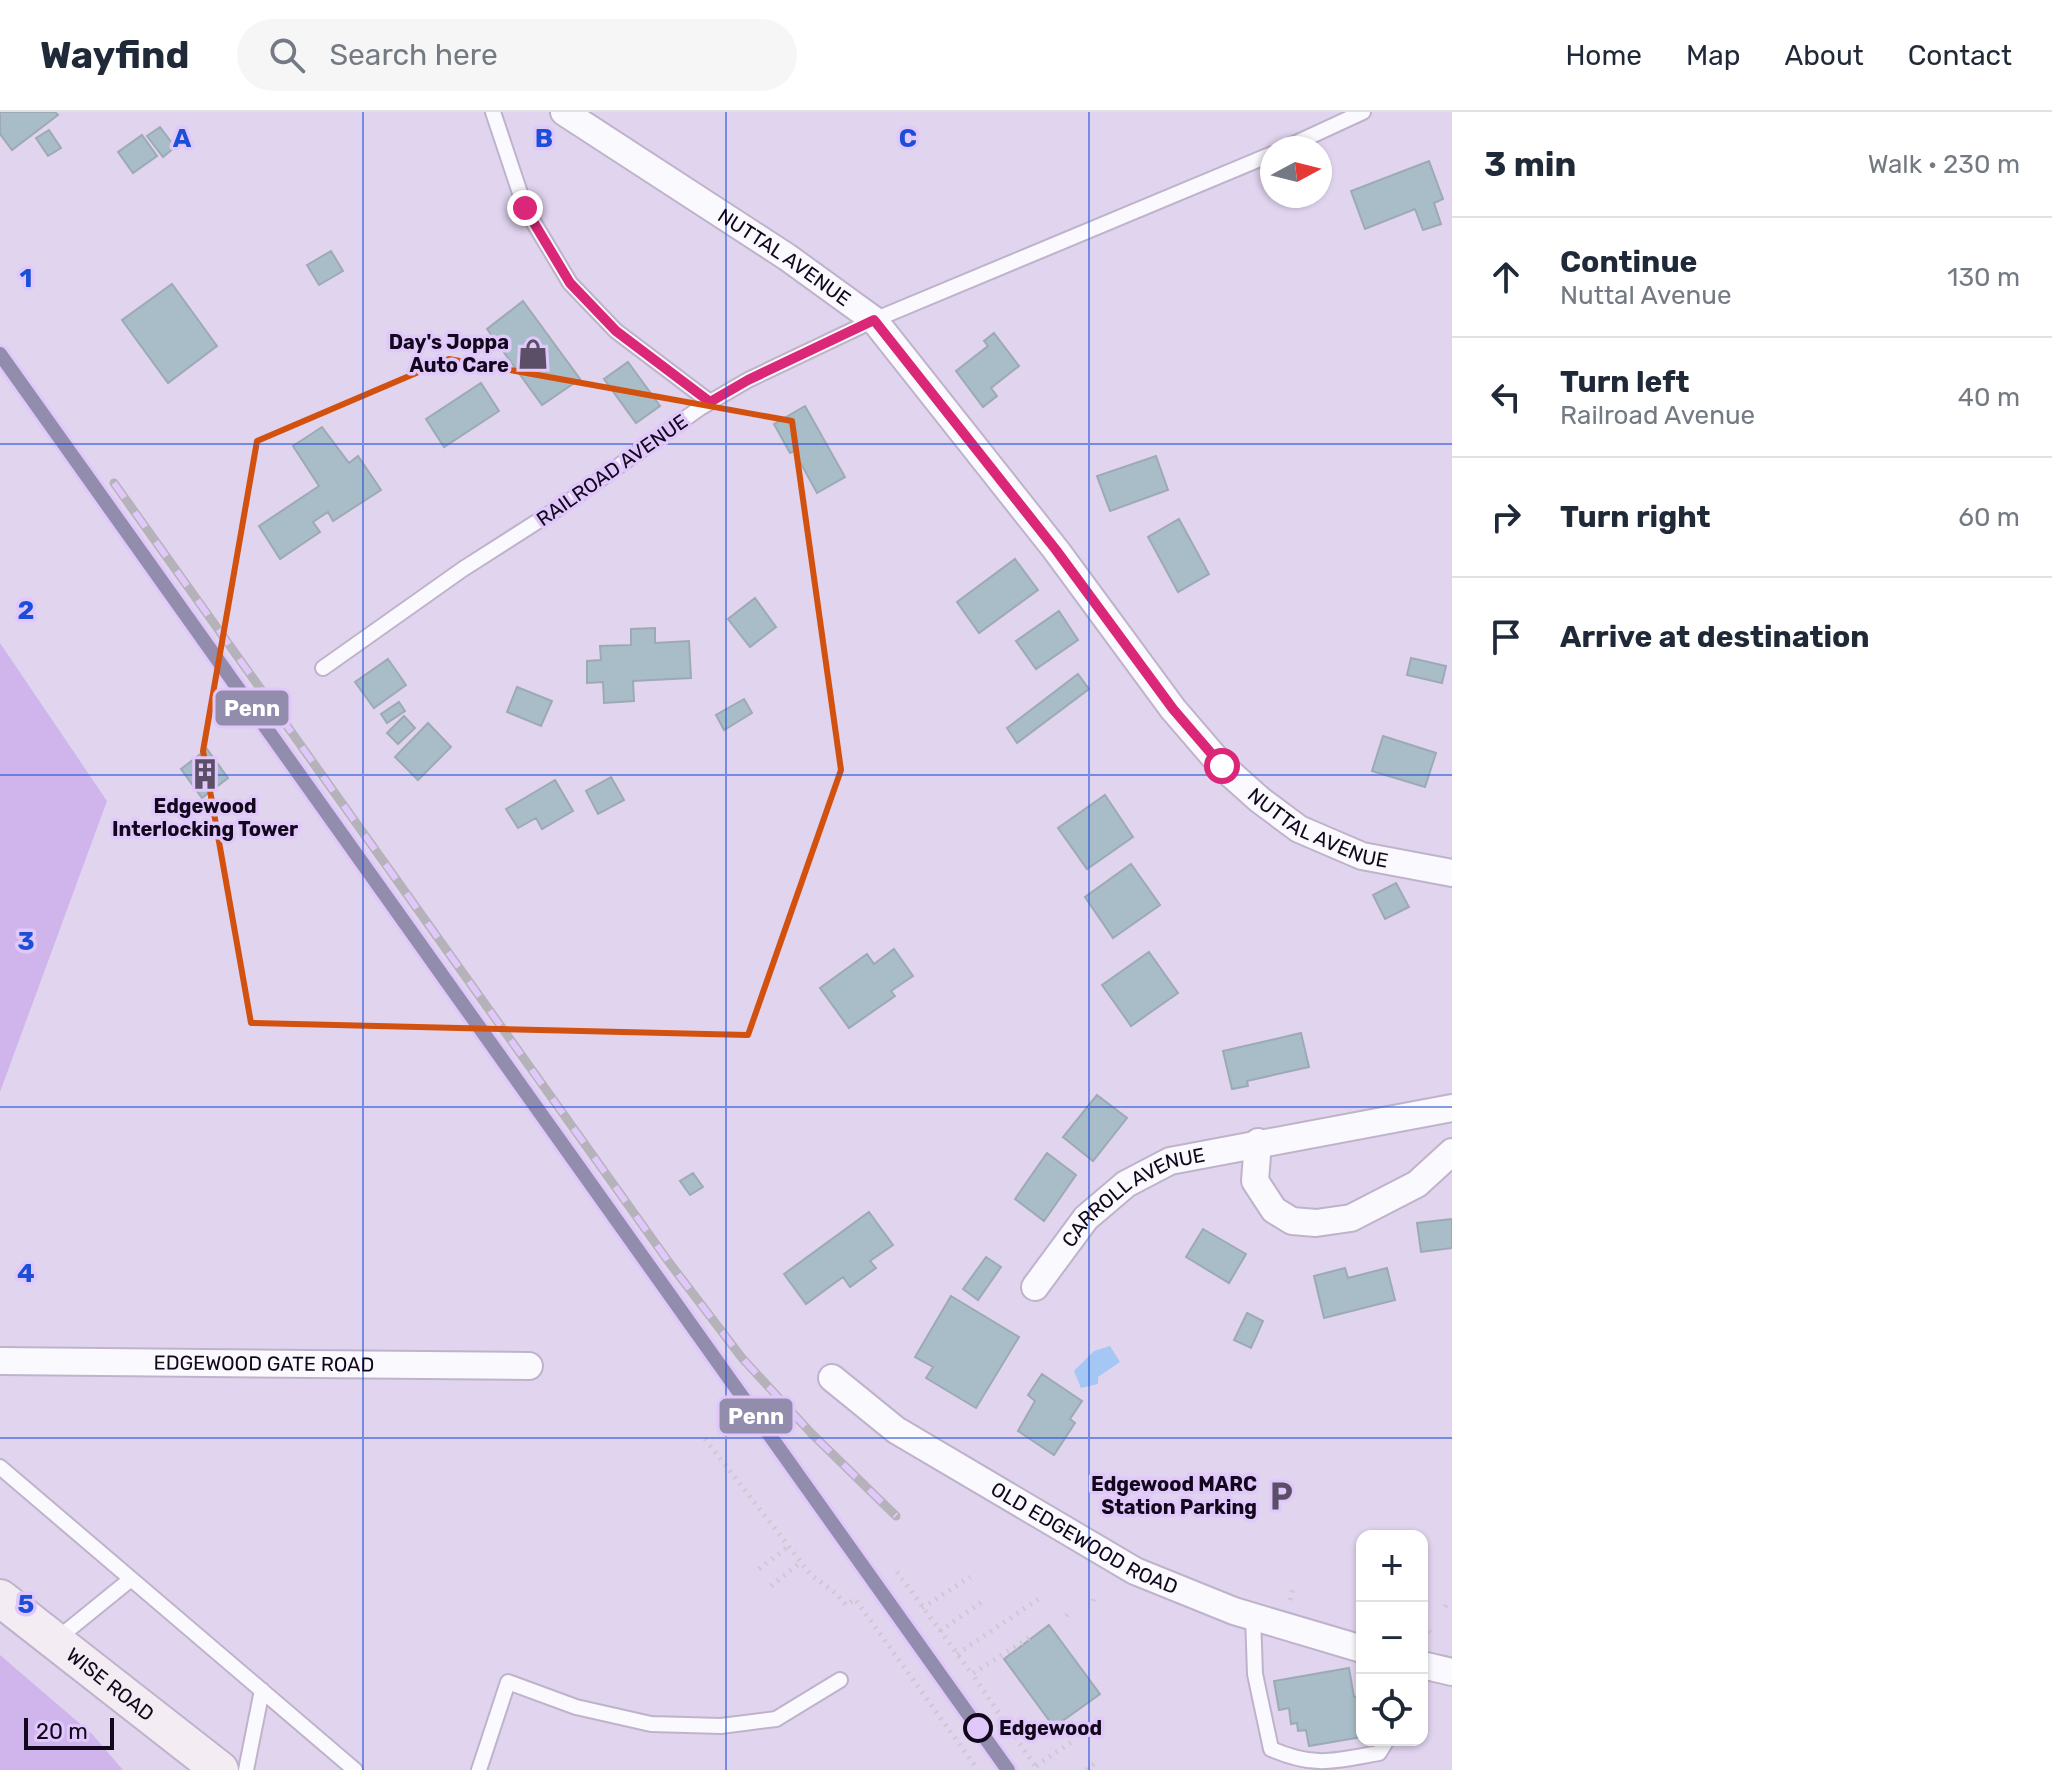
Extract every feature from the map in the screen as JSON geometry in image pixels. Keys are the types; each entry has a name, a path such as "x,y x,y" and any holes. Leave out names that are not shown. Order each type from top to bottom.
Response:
{"street":[{"name":"NUTTAL AVENUE","path":"564,112 787,257 874,320 1056,550 1173,709 1222,766 1260,800 1299,829 1362,856 1452,873"},
{"name":"CARROLL AVENUE","path":"1035,1287 1086,1218 1126,1184 1170,1161 1258,1142 1452,1108"},
{"path":"1258,1142 1255,1181 1274,1210 1292,1221 1316,1223 1351,1218 1417,1184 1452,1152"},
{"name":"EDGEWOOD GATE ROAD","path":"0,1361 529,1366"},
{"name":"OLD EDGEWOOD ROAD","path":"832,1378 896,1430 1135,1571 1234,1611 1356,1647"},
{"name":"WISE ROAD","path":"0,1598 220,1770"},
{"path":"1428,1666 1452,1672"}],"lane":[{"path":"493,112 525,208 570,283 616,331 710,402"},
{"path":"1311,136 1363,112"},
{"name":"RAILROAD AVENUE","path":"323,668 463,569 571,500 710,402 748,380 874,320 1260,159"},
{"path":"0,1467 355,1770"},
{"path":"56,1640 131,1579"},
{"path":"1253,1616 1255,1674 1271,1749 1298,1761 1327,1762 1379,1753 1383,1746"},
{"path":"479,1770 508,1682 576,1707 651,1724 721,1726 776,1719 840,1680"},
{"path":"246,1770 262,1690"}],"path":[{"path":"705,1439 811,1575 837,1594 846,1605 855,1599 978,1770"},
{"path":"759,1569 789,1546"},
{"path":"771,1586 801,1562"},
{"path":"897,1572 1037,1768 1076,1739"},
{"path":"922,1608 970,1577"},
{"path":"957,1654 1043,1596"},
{"path":"940,1631 986,1599"},
{"path":"972,1674 1029,1638"},
{"path":"1086,1770 1094,1764"}],"highlighted area":[{"path":"449,359 792,421 841,770 748,1035 251,1023 203,751 257,441"}],"shaded area":[{"path":"0,643 107,801 0,1092"},
{"path":"0,1655 92,1734 123,1770 0,1770"}],"water":[{"path":"1110,1346 1120,1362 1098,1377 1098,1384 1081,1388 1074,1371 1094,1351"}],"building":[{"path":"0,112 55,112 58,115 12,150 0,134"},
{"path":"160,127 175,147 163,157 147,136"},
{"path":"49,130 61,148 48,156 36,138"},
{"path":"142,135 157,156 133,173 118,152"},
{"path":"1429,161 1443,199 1434,203 1441,224 1423,230 1415,209 1365,229 1351,191"},
{"path":"331,251 343,271 319,285 307,265"},
{"path":"172,284 217,346 168,383 122,320"},
{"name":"Day's Joppa Auto Care","path":"523,301 580,379 542,405 487,329"},
{"path":"994,333 1019,366 991,388 997,396 983,407 956,371 988,346 984,341"},
{"path":"628,362 660,406 636,423 604,379"},
{"path":"481,383 499,411 444,447 426,419"},
{"path":"805,406 845,477 817,493 794,451 790,453 774,424"},
{"path":"322,427 349,463 358,456 381,490 333,521 328,512 313,522 320,532 280,559 259,526 319,486 293,446"},
{"path":"1156,456 1168,490 1110,511 1097,476"},
{"path":"1179,519 1209,574 1178,592 1148,537"},
{"path":"1015,559 1038,590 979,633 957,602"},
{"path":"755,598 776,627 750,647 728,619"},
{"path":"1059,611 1078,640 1036,669 1016,641"},
{"path":"655,628 655,643 689,641 691,678 633,681 634,701 604,703 603,682 587,683 587,661 601,660 600,646 631,645 631,629"},
{"path":"1411,658 1446,666 1442,683 1407,675"},
{"path":"388,659 406,685 374,708 355,682"},
{"path":"1078,674 1089,689 1017,743 1007,728"},
{"path":"517,687 552,701 541,726 507,712"},
{"path":"744,699 752,713 724,730 716,715"},
{"path":"399,702 405,711 387,723 381,714"},
{"path":"404,716 415,728 398,744 387,733"},
{"path":"428,723 451,747 418,780 395,757"},
{"path":"1383,736 1436,753 1425,787 1372,771"},
{"name":"Edgewood Interlocking Tower","path":"207,749 228,778 202,798 181,769"},
{"path":"611,777 624,800 598,814 586,791"},
{"path":"555,780 573,811 542,829 536,818 518,828 506,809"},
{"path":"1105,795 1133,837 1087,869 1058,828"},
{"path":"1131,864 1160,905 1113,938 1085,897"},
{"path":"1396,883 1409,907 1385,919 1373,895"},
{"path":"894,949 913,976 891,991 895,996 849,1028 820,988 867,954 874,964"},
{"path":"1149,952 1178,993 1131,1026 1102,985"},
{"path":"1301,1033 1309,1067 1247,1081 1248,1086 1232,1089 1223,1051"},
{"path":"1097,1095 1127,1118 1093,1161 1063,1137"},
{"path":"1047,1153 1076,1175 1044,1221 1015,1199"},
{"path":"693,1173 703,1187 690,1195 680,1181"},
{"path":"869,1212 893,1245 870,1261 876,1268 850,1287 843,1277 806,1304 784,1274"},
{"path":"1452,1219 1452,1248 1421,1252 1417,1223"},
{"path":"1203,1229 1246,1254 1229,1283 1186,1257"},
{"path":"986,1257 1001,1267 978,1300 963,1289"},
{"path":"1345,1268 1348,1278 1387,1268 1395,1300 1324,1318 1314,1276"},
{"path":"951,1296 1019,1337 976,1408 926,1378 933,1367 915,1357"},
{"path":"1247,1313 1263,1321 1251,1348 1234,1340"},
{"path":"1042,1374 1082,1401 1070,1419 1075,1423 1054,1455 1018,1431 1035,1401 1028,1395"},
{"name":"Edgewood","path":"1049,1625 1100,1694 1054,1727 1004,1659"},
{"path":"1349,1668 1356,1697 1356,1738 1309,1746 1306,1730 1298,1731 1297,1723 1291,1724 1289,1708 1279,1710 1274,1681"}],"railway":[{"path":"114,483 668,1261 742,1358 812,1434 896,1516"}],"transit line":[{"name":"Penn","path":"0,354 1008,1770"}],"place":[{"name":"Day's Joppa Auto Care","path":"533,354"},
{"name":"Edgewood Interlocking Tower","path":"205,774"},
{"name":"Edgewood MARC Station Parking","path":"1281,1496"},
{"name":"Edgewood","path":"978,1728"}],"route":[{"path":"525,208 570,283 616,331 710,402 748,380 874,320 1056,550 1173,709 1222,766"}]}
